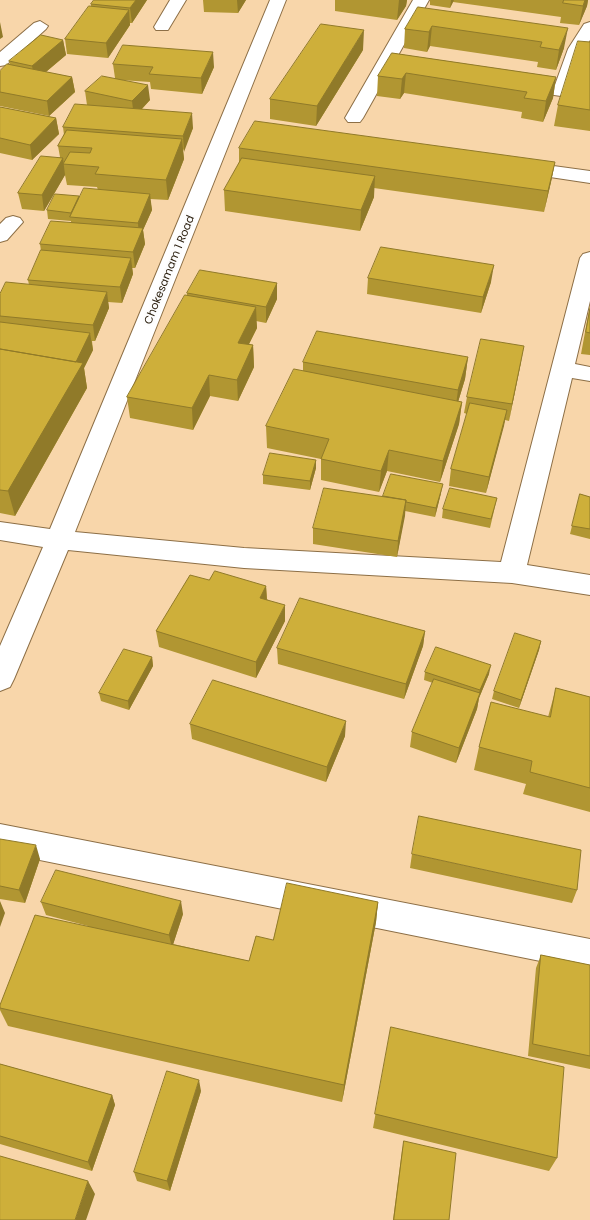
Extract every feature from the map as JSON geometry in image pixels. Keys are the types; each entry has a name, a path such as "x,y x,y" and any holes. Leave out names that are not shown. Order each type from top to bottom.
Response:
{"street":[{"path":"162,27 178,0"},
{"name":"Chokesamam 1 Road","path":"0,679 237,129 278,0"},
{"path":"354,118 386,65 421,0"},
{"path":"407,25 426,28"},
{"path":"0,60 40,26"},
{"path":"502,82 561,91 576,49 590,27"},
{"path":"557,46 576,49"},
{"path":"386,65 405,68"},
{"path":"502,165 590,177"},
{"path":"512,574 590,258"},
{"path":"562,369 590,374"},
{"path":"0,530 60,540 244,558 512,574 590,585"},
{"path":"0,838 590,955"}],"building":[{"path":"94,0 136,0 130,8 91,4"},
{"path":"564,0 585,0 583,6 563,3"},
{"path":"89,6 129,10 106,43 65,39"},
{"path":"418,7 568,28 559,50 540,47 542,42 432,26 429,32 405,29"},
{"path":"321,24 364,30 317,106 270,99"},
{"path":"41,35 63,40 32,66 9,61"},
{"path":"578,41 590,42 590,110 558,105"},
{"path":"123,45 213,52 201,78 149,74 153,67 113,64"},
{"path":"392,53 556,77 546,101 524,98 527,92 406,73 402,79 378,76"},
{"path":"7,64 72,77 47,101 0,92 0,71"},
{"path":"102,76 148,85 132,101 85,91"},
{"path":"75,104 192,113 183,136 63,127"},
{"path":"0,107 56,118 30,145 0,138"},
{"path":"255,121 555,162 548,191 239,148"},
{"path":"67,130 182,139 166,180 95,174 99,167 63,164 70,152 90,153 92,148 58,146"},
{"path":"41,156 63,158 42,195 18,193"},
{"path":"242,158 375,176 361,210 224,190"},
{"path":"84,188 150,194 138,223 70,217"},
{"path":"55,194 79,196 71,213 47,210"},
{"path":"51,221 143,228 133,252 40,244"},
{"path":"381,247 494,265 483,297 368,278"},
{"path":"41,250 131,258 120,287 28,280"},
{"path":"200,270 277,283 266,307 187,293"},
{"path":"6,282 107,292 93,325 0,316 0,294"},
{"path":"185,295 256,307 238,343 253,345 237,380 209,375 192,408 127,397"},
{"path":"590,309 590,333 586,332"},
{"path":"0,322 90,333 76,362 0,349"},
{"path":"317,331 468,357 458,390 303,362"},
{"path":"481,339 524,346 512,404 467,397"},
{"path":"0,349 83,363 8,491 0,490"},
{"path":"294,369 462,402 443,461 389,450 381,471 321,459 329,439 266,426"},
{"path":"470,403 507,410 489,477 451,469"},
{"path":"270,453 316,460 310,481 263,475"},
{"path":"391,474 443,484 436,508 383,496"},
{"path":"324,488 406,500 398,541 313,528"},
{"path":"450,488 497,498 491,519 443,509"},
{"path":"580,494 590,497 590,529 572,526"},
{"path":"215,571 266,586 260,598 285,605 256,662 156,631 190,575 209,580"},
{"path":"300,598 425,631 406,684 277,648"},
{"path":"515,633 541,641 521,700 494,691"},
{"path":"436,647 491,665 480,690 425,672"},
{"path":"124,649 152,657 128,701 99,693"},
{"path":"434,679 480,693 459,748 412,732"},
{"path":"213,680 346,721 327,767 190,724"},
{"path":"556,688 590,697 590,788 530,772 532,761 479,747 491,702 550,717"},
{"path":"419,816 581,850 577,890 412,854"},
{"path":"0,839 36,845 19,890 0,886"},
{"path":"56,870 181,901 169,935 41,902"},
{"path":"287,883 378,902 344,1085 0,1008 35,915 249,961 256,936 273,940"},
{"path":"541,955 590,965 590,1056 533,1044"},
{"path":"391,1027 564,1067 557,1158 375,1114"},
{"path":"0,1064 112,1095 88,1162 0,1136"},
{"path":"167,1071 199,1080 167,1181 134,1172"},
{"path":"404,1141 456,1153 449,1220 394,1220"},
{"path":"0,1156 88,1181 75,1220 0,1220"}]}
